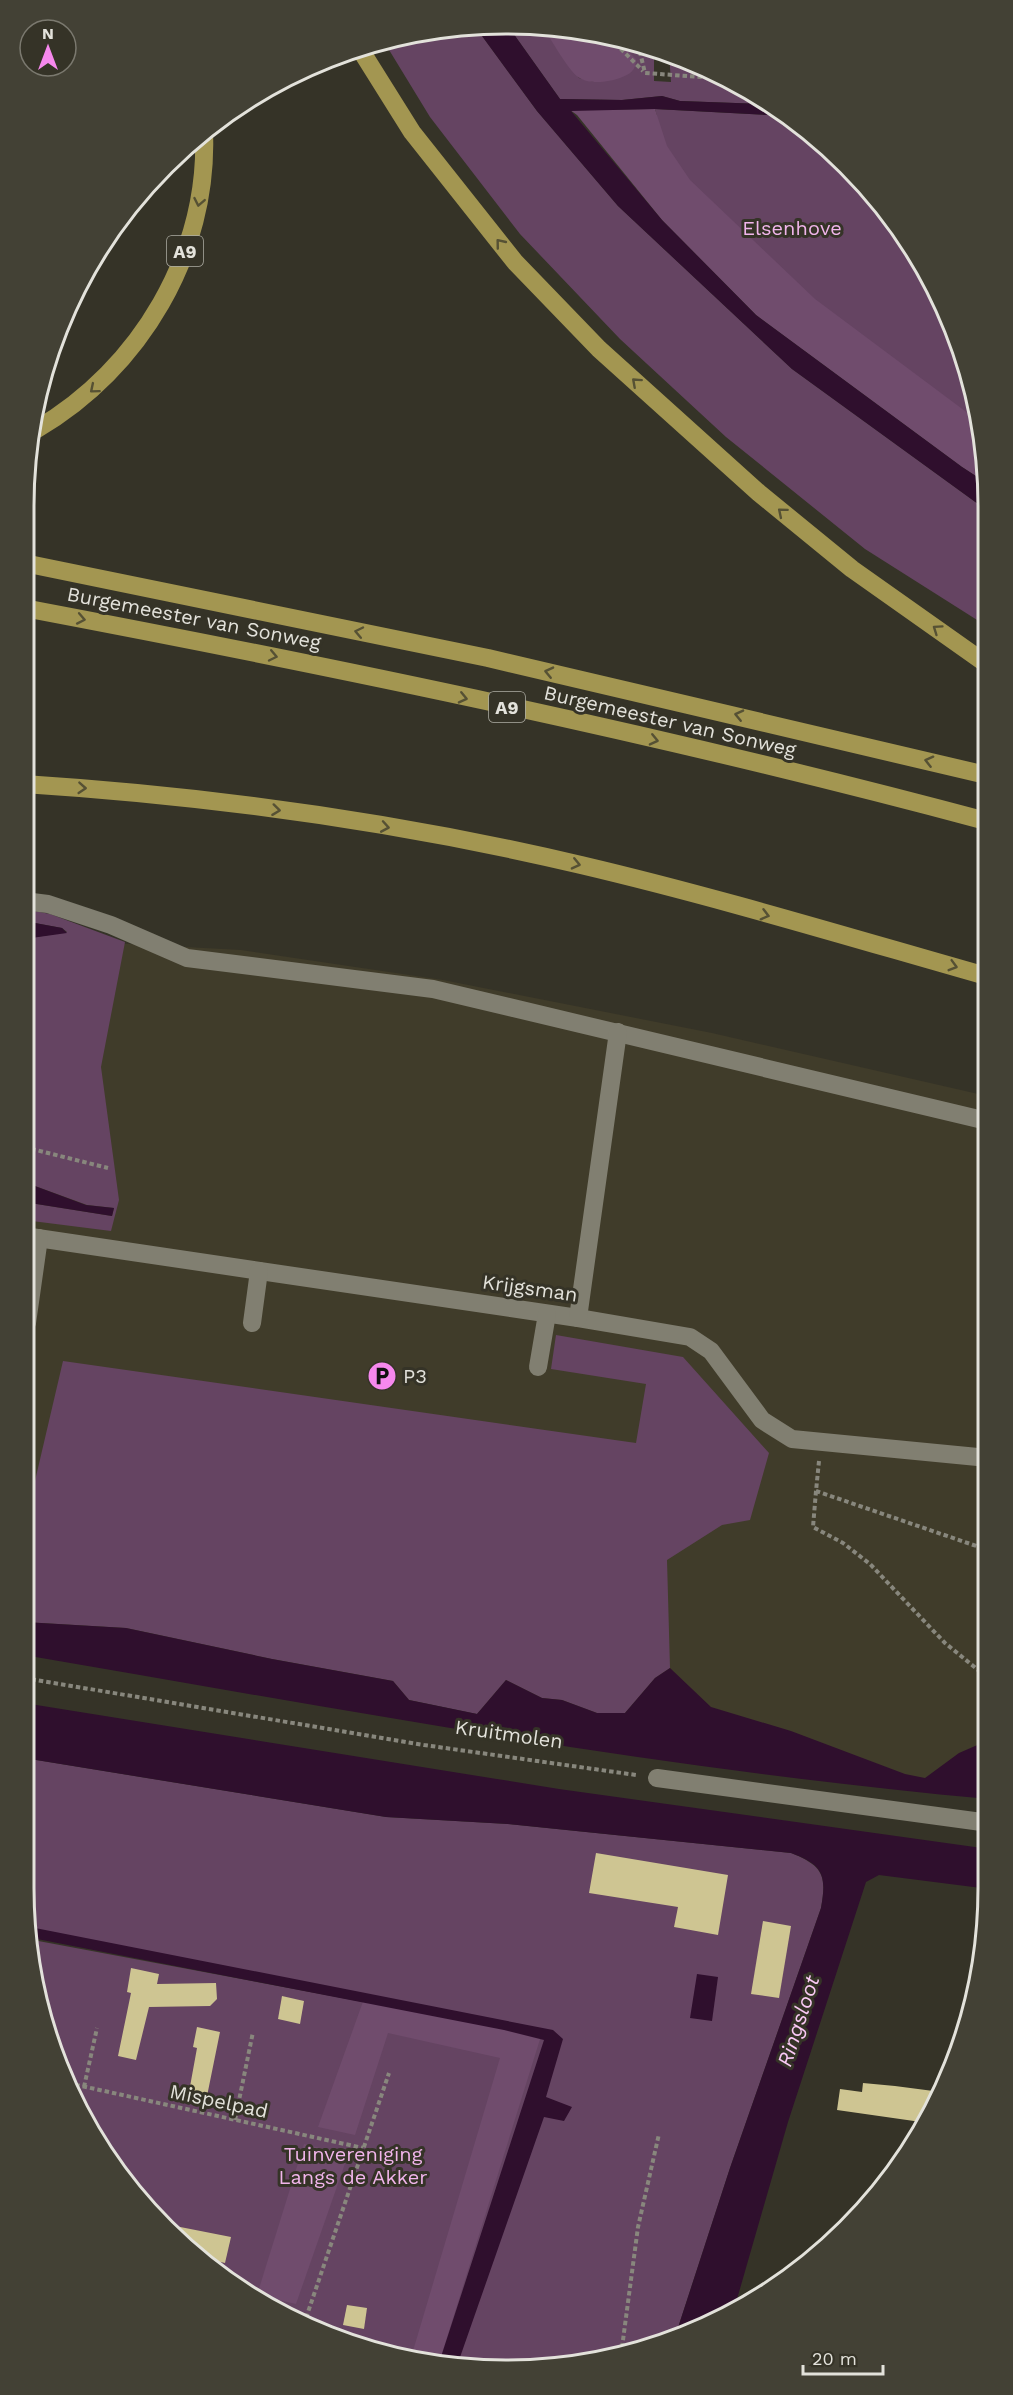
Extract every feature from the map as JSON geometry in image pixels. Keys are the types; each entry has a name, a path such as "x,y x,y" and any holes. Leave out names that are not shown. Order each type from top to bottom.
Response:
{"highway":[{"path":"365,57 412,132 515,262 599,349 759,493 852,569 978,657"},
{"name":"A9","path":"42,425 99,385 133,346 169,291 188,245 200,201 203,145"},
{"name":"Burgemeester van Sonweg","path":"34,565 488,658 978,773"},
{"name":"Burgemeester van Sonweg","path":"34,610 267,654 710,753 978,819"},
{"path":"34,785 93,789 282,811 452,838 581,865 978,974"}],"street":[{"path":"34,902 48,904 111,925 187,958 432,989 978,1119"},
{"path":"578,1318 618,1032"},
{"name":"Krijgsman","path":"34,1237 578,1318 690,1337 711,1351 762,1420 792,1439 978,1457"},
{"path":"252,1323 259,1270"},
{"path":"538,1367 547,1314"},
{"path":"657,1778 978,1822"}],"path":[{"path":"621,49 645,73 702,77"},
{"path":"641,55 645,73"},
{"path":"34,1150 108,1168"},
{"path":"820,1443 813,1527 843,1543 870,1564 945,1643 978,1670"},
{"path":"816,1491 978,1547"},
{"name":"Kruitmolen","path":"34,1679 424,1744 657,1778"},
{"path":"84,2087 97,2028"},
{"path":"235,2120 253,2032"},
{"path":"305,2315 389,2073"},
{"name":"Mispelpad","path":"78,2085 363,2148"},
{"path":"622,2346 638,2227 659,2134"}],"shaded area":[{"path":"549,37 627,51 636,59 634,69 624,77 599,82 578,77"},
{"path":"655,109 667,146 690,180 815,299 969,414 977,477 756,315 662,220 577,115 570,110"},
{"path":"111,943 241,950 443,980 712,1033 978,1094 978,1788 34,1643 34,946"},
{"path":"365,1996 541,2036 441,2355 413,2351 500,2058 388,2033 355,2135 318,2127"},
{"path":"304,2144 348,2155 296,2304 273,2299 259,2290"}],"green space":[{"path":"514,35 550,37 579,78 594,82 589,42 654,59 654,81 671,82 670,64 715,83 752,104 680,101 662,96 622,100 560,99"},
{"path":"482,36 537,111 618,206 792,369 978,504 978,621 865,549 726,437 620,339 520,234 430,117 389,50 445,39"},
{"name":"Elsenhove","path":"655,109 771,115 818,152 840,173 881,219 899,244 930,298 953,355 962,384 972,433 641,187 657,116"},
{"path":"34,911 50,914 125,942 101,1067 119,1200 111,1231 34,1221 34,1204 112,1216 114,1208 87,1205 34,1186 34,937 67,932 62,928 34,923"},
{"path":"556,1335 683,1357 769,1453 750,1520 722,1525 667,1560 670,1668 655,1678 625,1713 597,1713 562,1700 542,1698 506,1680 477,1714 409,1700 393,1681 272,1659 126,1628 34,1623 34,1485 63,1361 636,1443 646,1384 551,1369"},
{"name":"Tuinvereniging Langs de Akker","path":"34,1760 386,1817 508,1824 791,1853 810,1862 820,1873 823,1880 821,1908 730,2168 678,2328 629,2344 568,2356 537,2359 476,2359 414,2351 384,2344 326,2325 270,2297 219,2263 195,2243 152,2200 114,2151 70,2069 51,2011 38,1941 540,2035 37,1933 34,1888"}],"water":[{"path":"514,35 560,99 622,100 662,96 680,101 752,104 771,115 655,109 571,111 662,220 756,315 977,477 978,504 792,369 618,206 537,111 482,36"},
{"path":"34,923 62,928 67,933 34,938"},
{"path":"34,1186 86,1205 114,1208 112,1216 34,1204"},
{"path":"34,1623 126,1628 272,1659 393,1681 409,1700 477,1714 506,1680 542,1698 562,1700 597,1713 625,1713 655,1678 670,1668 711,1707 791,1731 905,1774 925,1778 959,1753 978,1745 978,1798 747,1772 385,1717 34,1657"},
{"name":"Ringsloot","path":"34,1705 559,1789 978,1847 978,1888 879,1875 866,1882 788,2122 737,2300 678,2328 730,2168 821,1908 823,1879 816,1867 802,1857 791,1853 508,1824 386,1817 34,1760"},
{"path":"37,1928 553,2030 563,2039 546,2097 572,2107 564,2121 544,2117 460,2357 441,2355 544,2040 504,2030 38,1939"},
{"path":"697,1974 718,1977 712,2021 690,2018"}],"building":[{"path":"596,1853 728,1875 718,1935 674,1927 678,1907 589,1893"},
{"path":"763,1921 791,1926 779,1998 751,1994"},
{"path":"131,1968 159,1974 157,1984 216,1983 217,1999 210,2006 149,2007 136,2060 118,2056 131,1993 127,1992"},
{"path":"282,1996 304,2001 300,2024 278,2019"},
{"path":"197,2027 220,2032 205,2106 187,2103 197,2048 193,2047"},
{"path":"863,2083 933,2091 916,2121 837,2110 840,2089 862,2092"},
{"path":"178,2227 231,2237 225,2263 217,2261"},
{"path":"347,2305 367,2308 364,2329 343,2325"}],"place":[{"name":"P3","path":"382,1376"}]}
